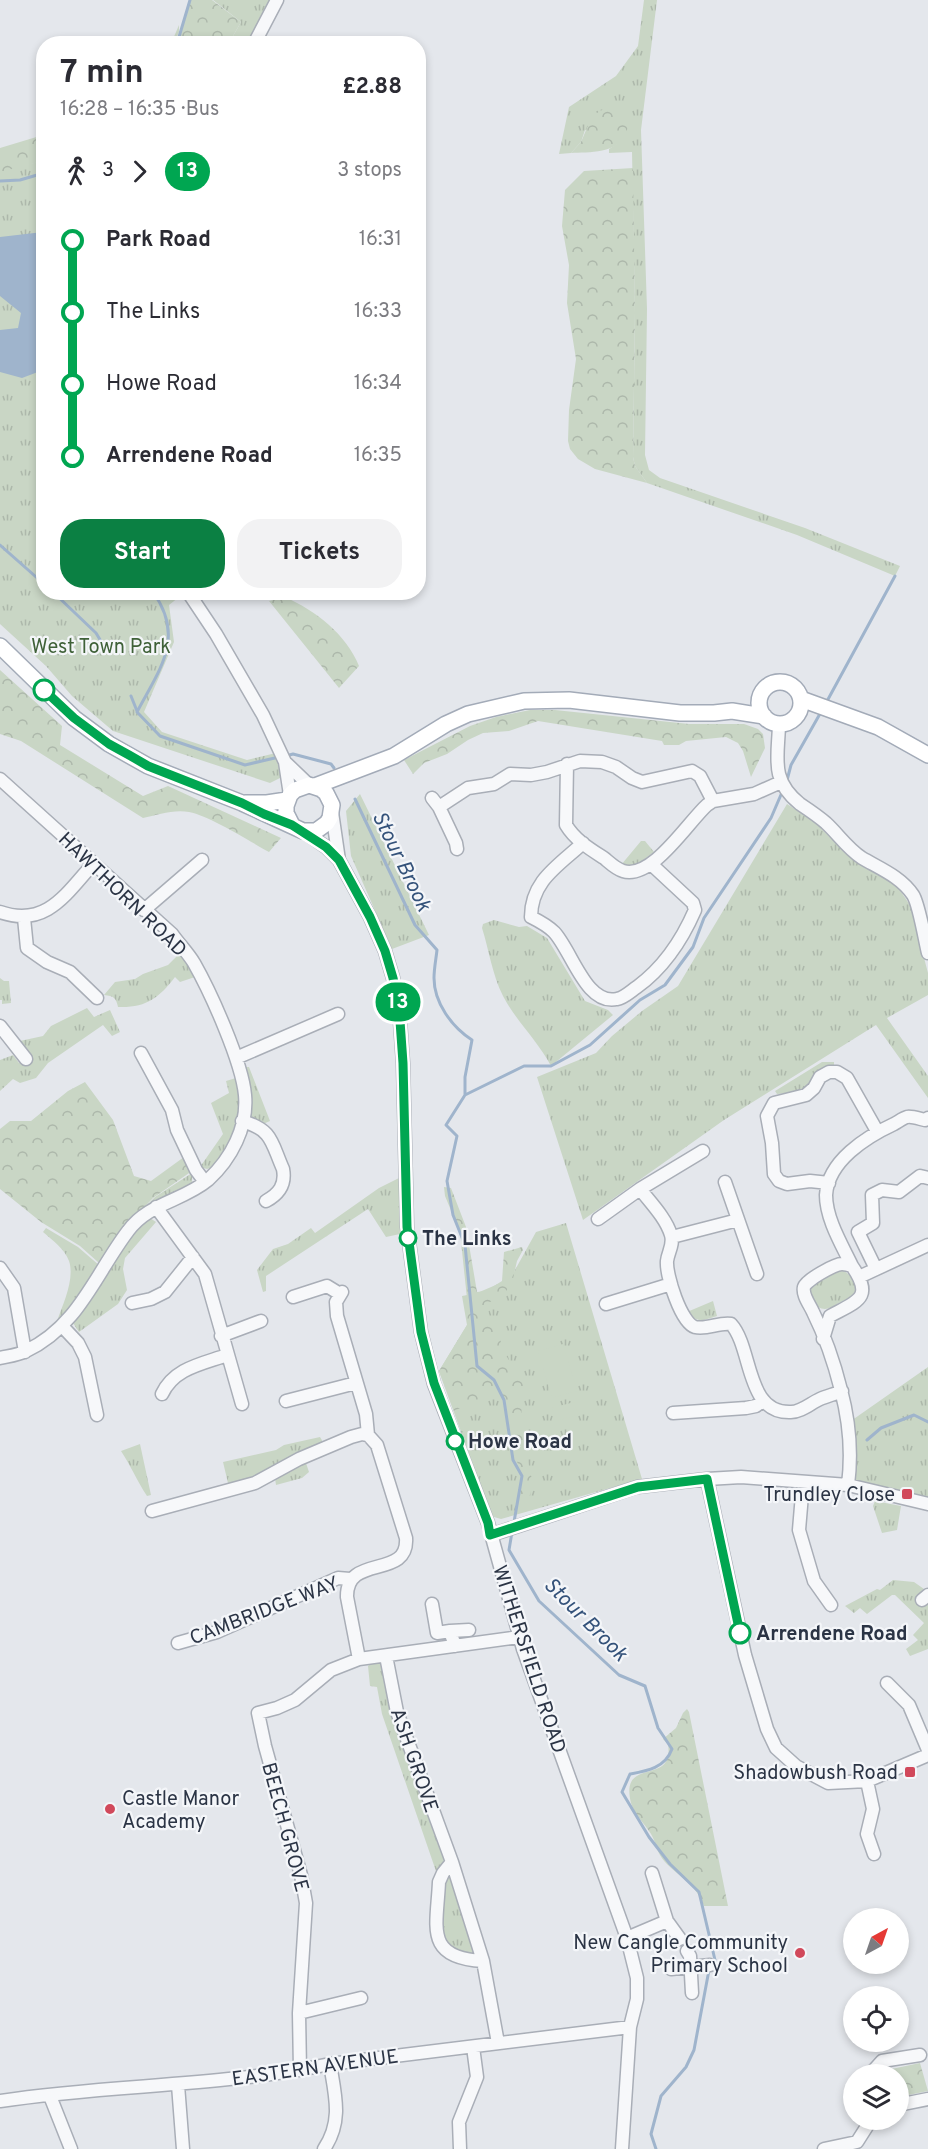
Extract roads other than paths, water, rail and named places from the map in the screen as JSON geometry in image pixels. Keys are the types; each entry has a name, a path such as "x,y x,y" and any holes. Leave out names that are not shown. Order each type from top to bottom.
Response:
{"main road":[{"path":"0,646 57,703 109,744 148,766 298,828 316,831 322,828 330,818 340,790 360,770"},
{"path":"732,711 760,696 766,688 781,683 789,684 796,690 800,707"},
{"path":"760,696 760,706 764,716"},
{"path":"298,828 286,813 288,798 295,790 360,770 394,756 446,724 468,714 524,701 569,700 680,713 732,711 764,716 779,725 787,724 800,707"},
{"path":"800,707 824,710 878,727 928,755"},
{"path":"312,786 326,793 332,808"},
{"path":"242,803 267,803 288,798"}],"street":[{"path":"258,36 277,0"},
{"path":"193,600 263,715 283,757 288,798"},
{"path":"779,725 777,772 781,783 790,795 828,825 840,840 860,857 897,877 915,897 928,953"},
{"path":"283,757 312,786"},
{"path":"457,849 436,802 468,788 494,784 510,774 531,775 580,761 602,762 642,782 692,771 700,776 713,801"},
{"path":"567,764 566,825 583,843 622,871 630,872 651,864 698,813 713,801 754,794 781,783"},
{"name":"HAWTHORN ROAD","path":"0,779 172,934 194,962 236,1058 245,1095 238,1139 219,1169 205,1182 136,1220 93,1287 62,1326 46,1341 25,1352 0,1358"},
{"name":"WITHERSFIELD ROAD","path":"332,808 339,860"},
{"name":"WITHERSFIELD ROAD","path":"298,828 326,847 339,860 370,917 385,951 393,978 399,1007 403,1063 407,1227 421,1332 434,1383 488,1523 519,1636 627,1938 637,1978 637,1999 630,2027 622,2149"},
{"path":"583,843 542,880 531,904 531,917 554,931 591,991 599,997 610,1000 620,999 658,971 686,929 695,910 693,903 651,864"},
{"path":"144,910 202,860"},
{"path":"0,912 24,918 56,905 93,864"},
{"path":"24,918 27,948 47,962 70,972 97,998"},
{"path":"236,1058 338,1014"},
{"path":"0,1026 26,1059"},
{"path":"141,1053 172,1110 177,1130 196,1170 205,1182"},
{"path":"829,1183 810,1180 787,1184 779,1181 774,1174 767,1116 774,1103 806,1095 814,1088 820,1077 829,1072 837,1072 847,1078 878,1131"},
{"path":"815,1316 830,1316 858,1302 863,1296 859,1277 833,1225 826,1197 829,1183 840,1163 878,1131 907,1117 927,1121"},
{"path":"242,1121 266,1131 285,1175 282,1189 266,1201"},
{"path":"598,1219 639,1189 703,1150"},
{"path":"876,1269 858,1232 873,1223 872,1195 882,1190 899,1192 920,1176 928,1178"},
{"path":"725,1182 757,1274"},
{"path":"639,1189 668,1228 672,1237 667,1269 680,1309 694,1327 705,1328 721,1323 731,1323 738,1331 762,1401 771,1408 790,1413 842,1391"},
{"path":"156,1207 205,1274 242,1404"},
{"path":"672,1237 738,1220"},
{"path":"859,1277 928,1245"},
{"path":"131,1303 151,1299 165,1292 193,1257"},
{"path":"848,1485 851,1462 848,1423 842,1391 815,1316 804,1294 804,1286 808,1280 841,1264 852,1266"},
{"path":"0,1268 14,1288 25,1352"},
{"path":"606,1304 671,1284"},
{"path":"152,1510 255,1483 298,1459 351,1437 368,1435 366,1414 337,1316 336,1302 341,1293 327,1286 293,1297"},
{"path":"823,1339 830,1316"},
{"path":"221,1336 261,1321"},
{"path":"62,1326 78,1343 85,1357 97,1415"},
{"path":"163,1394 171,1379 179,1372 227,1354"},
{"path":"286,1401 356,1383"},
{"path":"673,1413 746,1408 756,1406 762,1401"},
{"name":"CAMBRIDGE WAY","path":"359,1659 347,1597 350,1579 356,1574 396,1561 407,1548 406,1538 377,1445 368,1435"},
{"path":"490,1535 638,1487 707,1479 741,1477 848,1485 928,1504"},
{"path":"707,1479 746,1655 767,1729 776,1748 796,1766 828,1783 867,1781 928,1755"},
{"path":"803,1483 799,1530 814,1581 831,1605"},
{"name":"CAMBRIDGE WAY","path":"177,1642 217,1632 338,1578 350,1579"},
{"path":"432,1604 437,1633 469,1630"},
{"path":"450,1631 455,1646"},
{"path":"359,1659 519,1636"},
{"name":"ASH GROVE","path":"386,1656 398,1712 452,1862 483,1961 498,2043"},
{"name":"BEECH GROVE","path":"300,2070 299,2013 306,1903 301,1875 258,1713 295,1700 332,1670 359,1659"},
{"path":"887,1683 909,1705 928,1750"},
{"path":"867,1781 873,1809 867,1834 874,1854"},
{"path":"452,1862 439,1882 437,1936 446,1952 456,1958 483,1961"},
{"path":"652,1873 667,1921 680,1939"},
{"path":"627,1938 667,1921"},
{"path":"687,1951 691,1967 692,1993"},
{"path":"671,1968 710,1965"},
{"path":"299,2013 361,1998"},
{"name":"EASTERN AVENUE","path":"0,2101 178,2085 630,2027"},
{"path":"459,2149 459,2122 462,2110 477,2077 473,2047"},
{"path":"879,2064 882,2061 920,2055"},
{"path":"324,2149 333,2136 336,2116 330,2064"},
{"path":"178,2085 183,2149"},
{"path":"50,2096 70,2149"},
{"path":"909,2103 928,2099"},
{"path":"824,2149 858,2146 866,2130"}],"water":[{"path":"36,233 36,373 22,378 0,372 0,330 18,328 21,313 0,296 0,237"}],"waterway":[{"name":"Stour Brook","path":"179,36 190,0"},
{"name":"Stour Brook","path":"0,181 20,180 36,175"},
{"path":"0,545 36,577"},
{"path":"826,703 895,576"},
{"path":"61,600 96,633 105,648"},
{"name":"Stour Brook","path":"158,600 168,624 166,654 137,712 160,736 245,765 279,757"},
{"path":"131,696 137,711"},
{"path":"786,784 791,765 821,712"},
{"name":"Stour Brook","path":"286,756 293,754 331,764 334,768"},
{"path":"465,1095 524,1066 551,1066 590,1045 640,1000 665,985 693,947 704,918 771,818 783,790"},
{"name":"Stour Brook","path":"355,799 415,925 437,950 435,987 445,1014 472,1040 465,1077 465,1095 446,1125 457,1136 447,1181 453,1215 465,1245 477,1366 494,1380 504,1400 513,1460 522,1476 514,1522"},
{"path":"867,1440 881,1428 914,1415 928,1422"},
{"name":"Stour Brook","path":"512,1532 509,1550 539,1601 619,1675 645,1686 658,1728 672,1749 660,1764 649,1770 630,1774 622,1792 649,1837 670,1864 699,1892 715,1960 712,1964"},
{"name":"Stour Brook","path":"656,2149 651,2134 661,2096 686,2067 694,2050 709,1970"}],"place":[{"name":"The Links","path":"408,1238"},
{"name":"Howe Road","path":"455,1441"},
{"name":"Trundley Close","path":"907,1494"},
{"name":"Arrendene Road","path":"740,1633"},
{"name":"Shadowbush Road","path":"910,1772"},
{"name":"Castle Manor Academy","path":"110,1809"},
{"name":"New Cangle Community Primary School","path":"800,1953"}],"park label":[{"name":"West Town Park","path":"101,646"}]}
